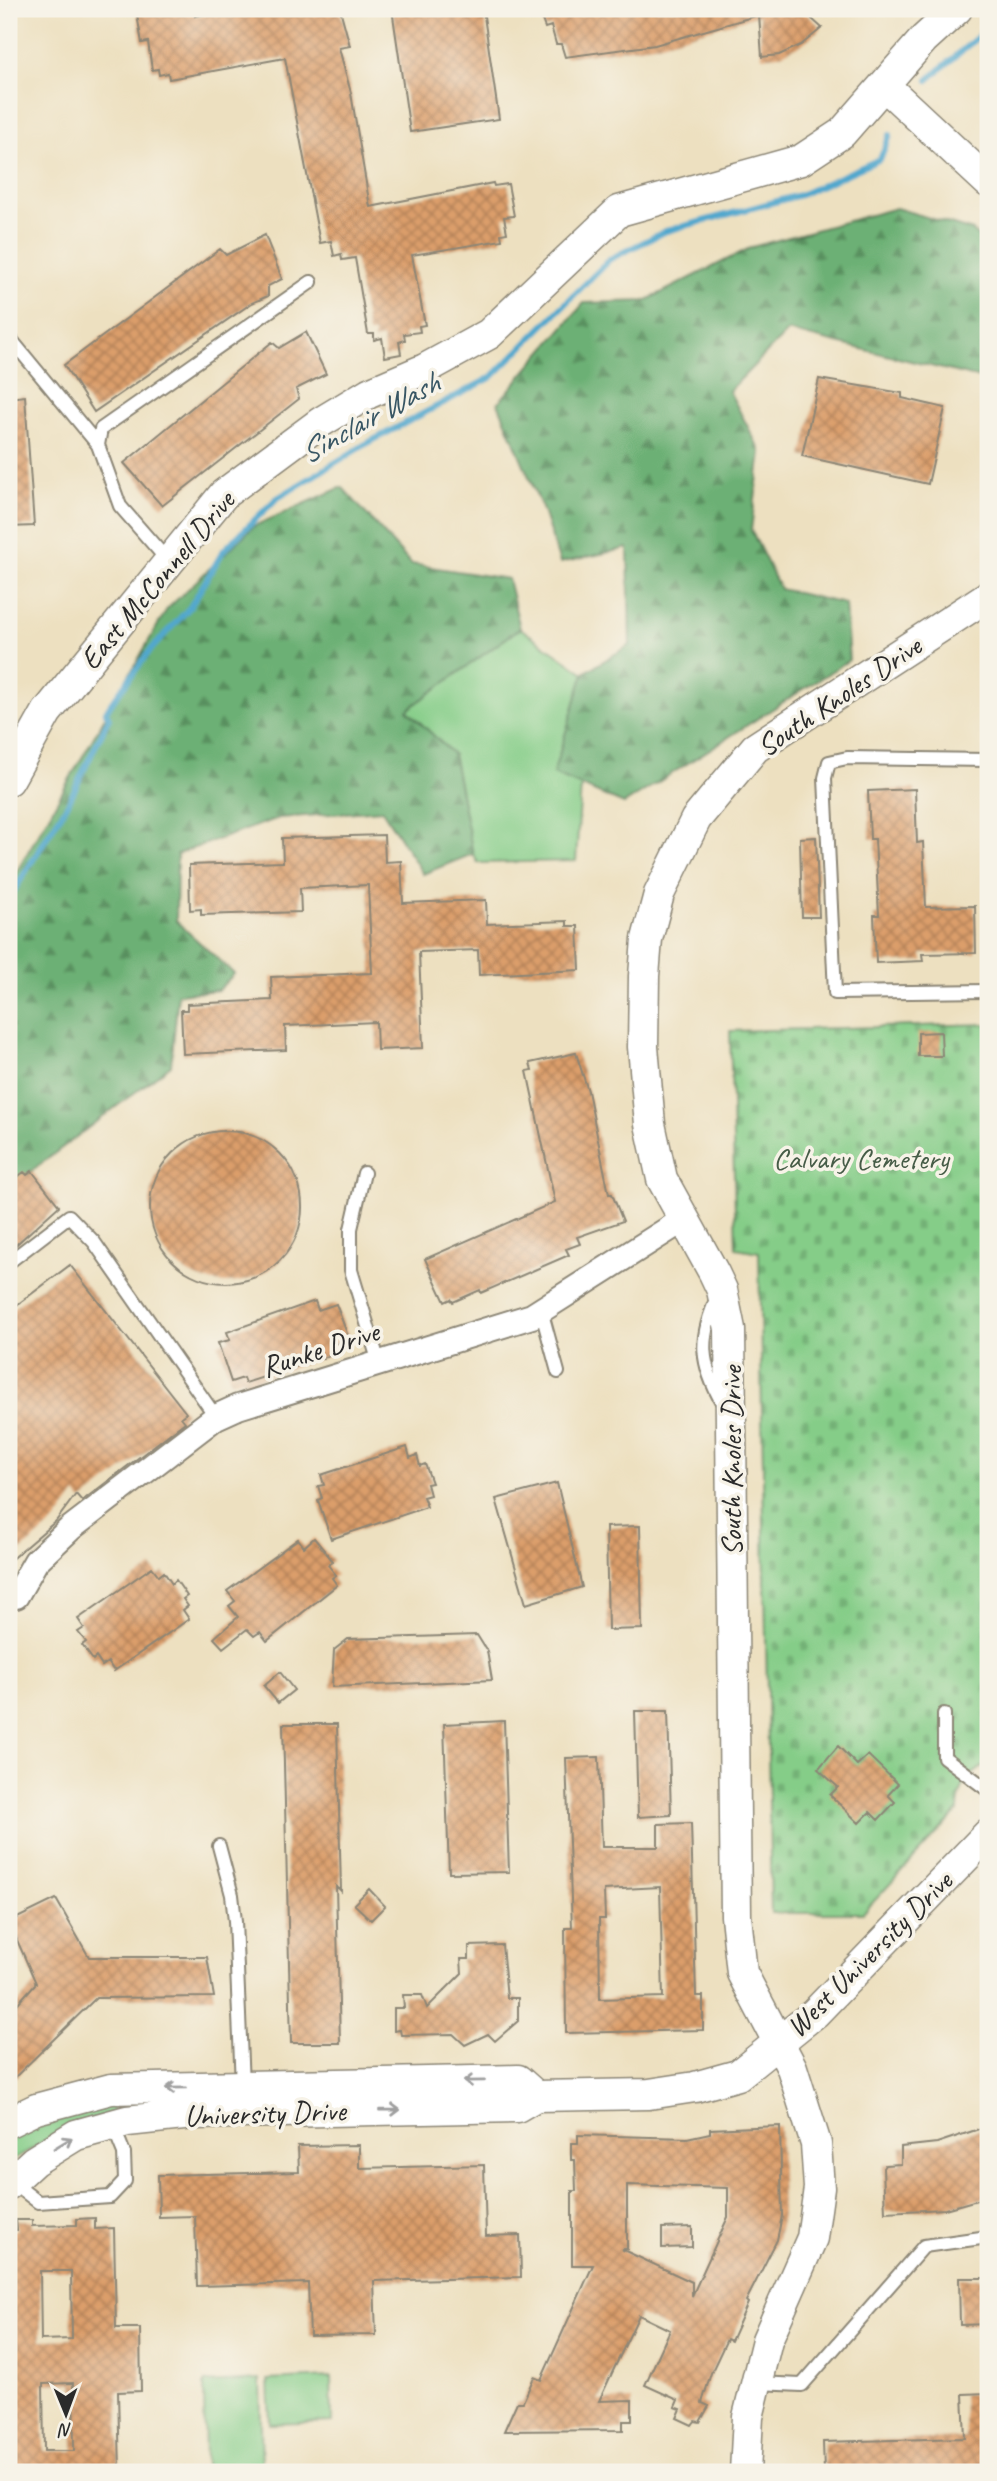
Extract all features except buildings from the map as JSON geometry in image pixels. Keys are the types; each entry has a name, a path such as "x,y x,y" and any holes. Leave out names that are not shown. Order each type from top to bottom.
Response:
{"street":[{"name":"East McConnell Drive","path":"9,780 47,712 224,494 321,422 369,393 425,369 489,334 618,211 801,160 842,133 925,39 957,9"},
{"path":"885,86 988,182"},
{"name":"South Knoles Drive","path":"746,2472 748,2417 767,2340 812,2238 819,2188 816,2144 792,2068 742,1973 736,1916 730,1329 722,1290 700,1245 662,1180 650,1124 643,1047 647,939 659,894 696,819 755,748 988,596"},
{"name":"Runke Drive","path":"13,1596 36,1561 71,1528 216,1418 238,1407 507,1324 541,1310 683,1220"},
{"name":"West University Drive","path":"778,2043 815,2013 988,1834"},
{"name":"University Drive","path":"9,2122 36,2109 111,2089 242,2100 517,2107 536,2096 649,2094 695,2087 738,2075 778,2043"},
{"name":"University Drive","path":"10,2183 34,2161 76,2135 127,2120 193,2114 242,2100"}],"lane":[{"path":"99,445 101,429 311,282"},
{"path":"9,337 99,445 120,506 168,561"},
{"path":"988,760 847,758 829,762 825,778 835,993 988,990"},
{"path":"364,1173 351,1229 351,1270 379,1363"},
{"path":"9,1262 69,1216 94,1242 216,1418"},
{"path":"541,1310 558,1372"},
{"path":"944,1714 944,1757 988,1790"},
{"path":"219,1846 232,1895 235,1921 242,2100"},
{"path":"10,2183 38,2202 110,2197 125,2181 124,2153 113,2125"},
{"path":"756,2383 803,2385 924,2246 988,2237"}],"green space":[{"path":"896,208 973,231 988,247 988,380 788,331 729,391 761,452 751,530 780,589 845,604 849,660 624,804 553,774 584,673 630,645 628,548 560,563 542,508 498,403 584,303 645,301 752,247"},
{"path":"342,487 411,564 508,579 520,628 407,710 453,754 473,854 423,874 382,810 279,818 177,854 176,921 234,974 218,990 178,994 171,1065 9,1188 9,885 167,609 254,526"},
{"path":"520,628 584,673 554,774 581,785 576,861 478,863 473,854 453,754 407,710"},
{"name":"Calvary Cemetery","path":"988,1024 988,1764 965,1783 958,1811 863,1913 771,1913 759,1252 736,1248 730,1031"},
{"path":"110,2102 115,2112 70,2125 9,2163 9,2133"},
{"path":"331,2377 332,2422 270,2424 268,2380"},
{"path":"260,2380 262,2472 205,2472 204,2383"}],"waterway":[{"name":"Sinclair Wash","path":"928,80 988,28"},
{"name":"Sinclair Wash","path":"9,899 68,803 109,718 106,712 110,705 149,652 190,607 224,550 276,499 364,445 492,377 610,259 666,231 800,195 880,159 890,135"}]}
